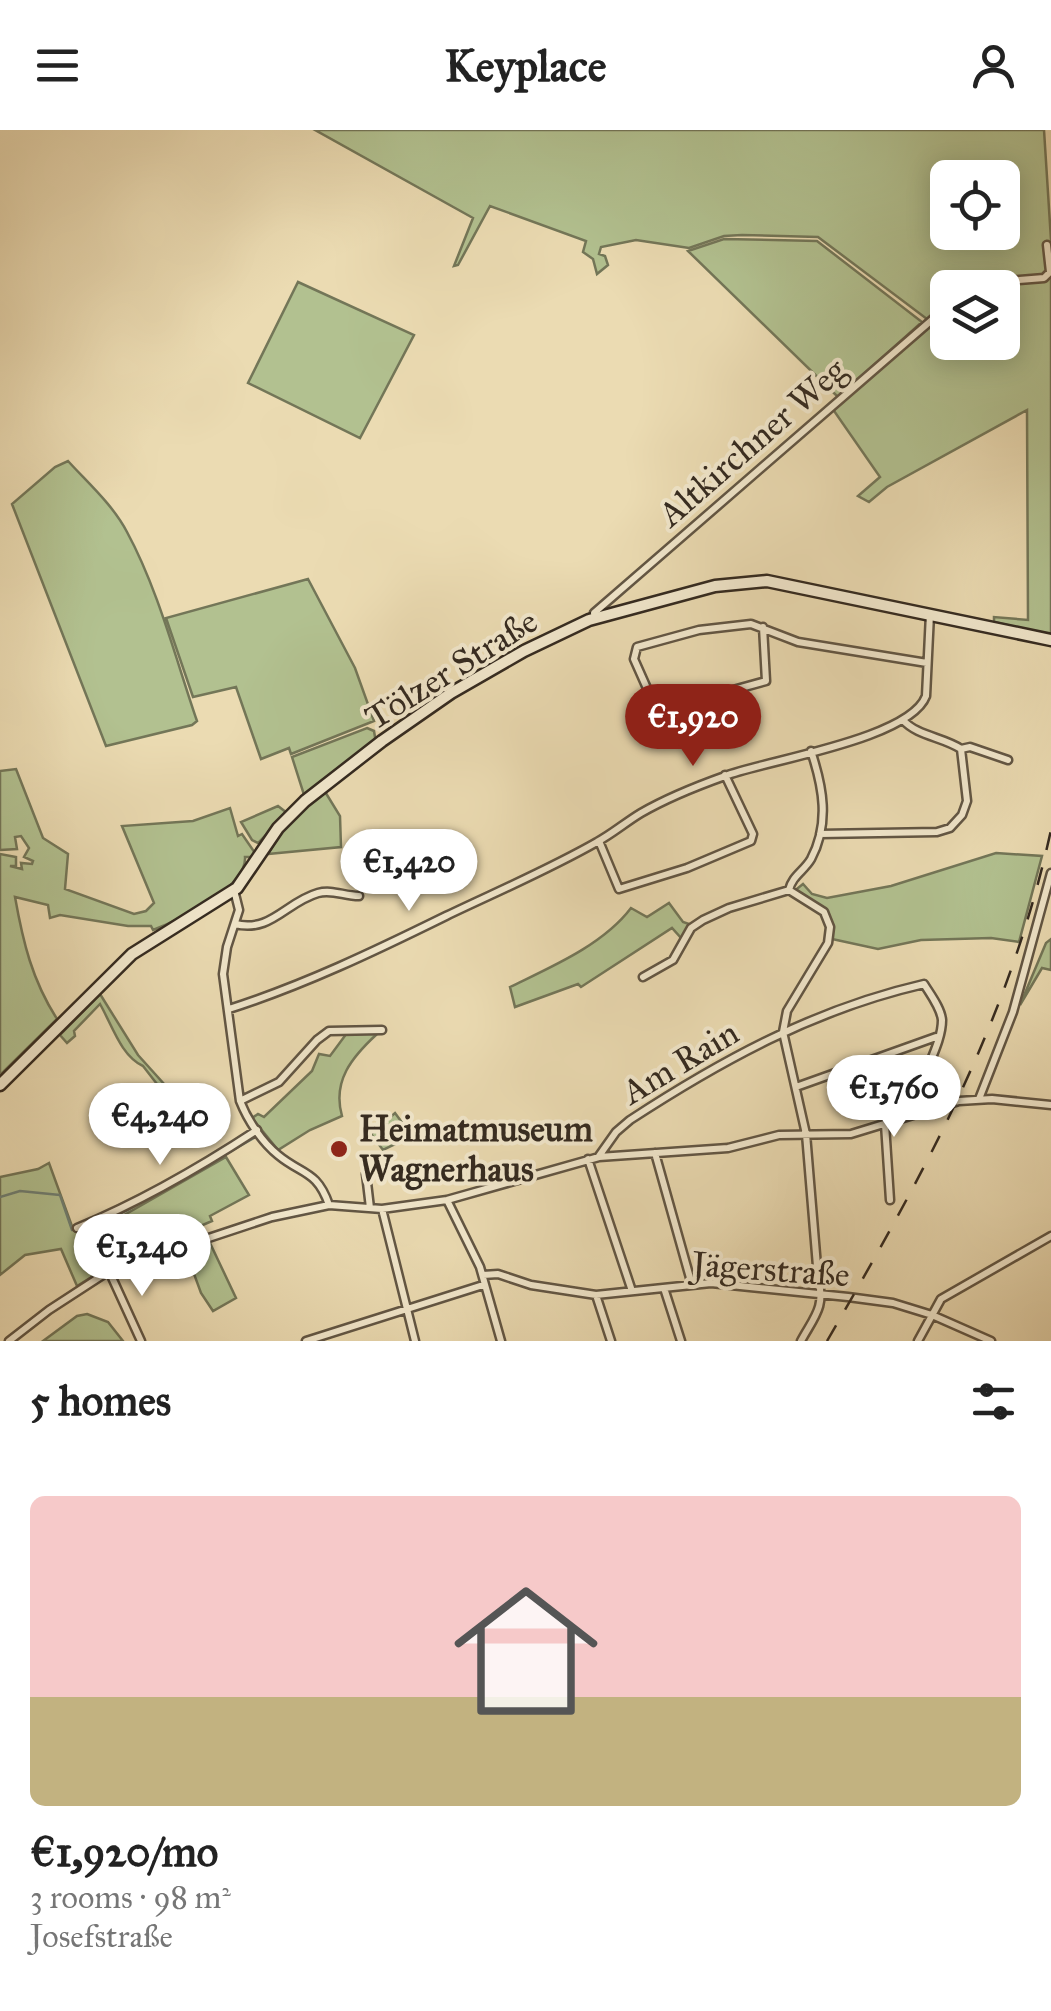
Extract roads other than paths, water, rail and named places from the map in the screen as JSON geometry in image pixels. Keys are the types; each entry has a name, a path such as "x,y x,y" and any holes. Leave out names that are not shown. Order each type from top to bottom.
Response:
{"main road":[{"name":"Tölzer Straße","path":"0,1085 132,954 234,890 248,876 284,820 382,741 497,666 595,618 714,586 781,582 1051,640"}],"street":[{"path":"1020,280 1044,278 1050,272 1047,245"},
{"name":"Altkirchner Weg","path":"595,618 594,613 930,322"},
{"path":"229,1009 330,971 598,842 645,811 726,776 858,740 903,720 924,703 930,614"},
{"path":"764,627 766,681 668,708 656,707 634,659 637,647 700,630 751,624 764,627 798,642 927,664"},
{"path":"903,720 910,728 961,749 970,747 1008,760"},
{"path":"820,834 936,832 950,828 962,816 967,800 961,749"},
{"path":"789,890 792,880 811,859 820,834 823,794 811,751"},
{"path":"598,842 619,888 687,868 750,841 753,834 726,776"},
{"path":"978,1099 1010,1024 1051,873"},
{"path":"234,890 239,904 223,974 240,1102 256,1130 280,1157 315,1178 328,1205"},
{"path":"643,976 673,960 690,928 729,908 789,890 824,912 830,934 787,1011 783,1032 806,1134 816,1262 823,1296 801,1341"},
{"path":"235,924 266,924 308,896 322,892 358,896"},
{"name":"Am Rain","path":"598,1157 630,1120 796,1024 924,984 942,1020 938,1036"},
{"path":"787,1011 796,1024"},
{"path":"240,1102 279,1082 330,1031 382,1030"},
{"path":"917,1114 918,1094 938,1036"},
{"path":"796,1087 938,1036"},
{"path":"9,1341 48,1310 110,1271 261,1220 328,1205 382,1209 447,1200 617,1154 728,1148 767,1137 851,1134 949,1103 978,1099 1051,1105"},
{"path":"885,1124 890,1200"},
{"path":"77,1228 128,1207 212,1160 256,1130"},
{"name":"Am Rain","path":"608,1141 617,1154"},
{"path":"655,1154 692,1285"},
{"path":"588,1160 632,1291"},
{"path":"366,1174 370,1208"},
{"path":"447,1200 483,1274 483,1285 502,1341"},
{"path":"382,1209 415,1341"},
{"path":"918,1341 940,1299 1051,1236"},
{"path":"110,1271 140,1341"},
{"name":"Jägerstraße","path":"483,1274 596,1296 692,1285 752,1285 893,1304 932,1315 975,1338 991,1341"},
{"path":"306,1341 483,1285"},
{"path":"664,1288 681,1341"},
{"path":"596,1296 611,1341"}],"waterway":[{"path":"80,1231 128,1210 254,1138"},
{"path":"0,1197 20,1191 60,1195 72,1230"}],"railway":[{"path":"827,1341 960,1094 1012,967 1051,830"}],"place":[{"name":"Heimatmuseum Wagnerhaus","path":"339,1149"}]}
